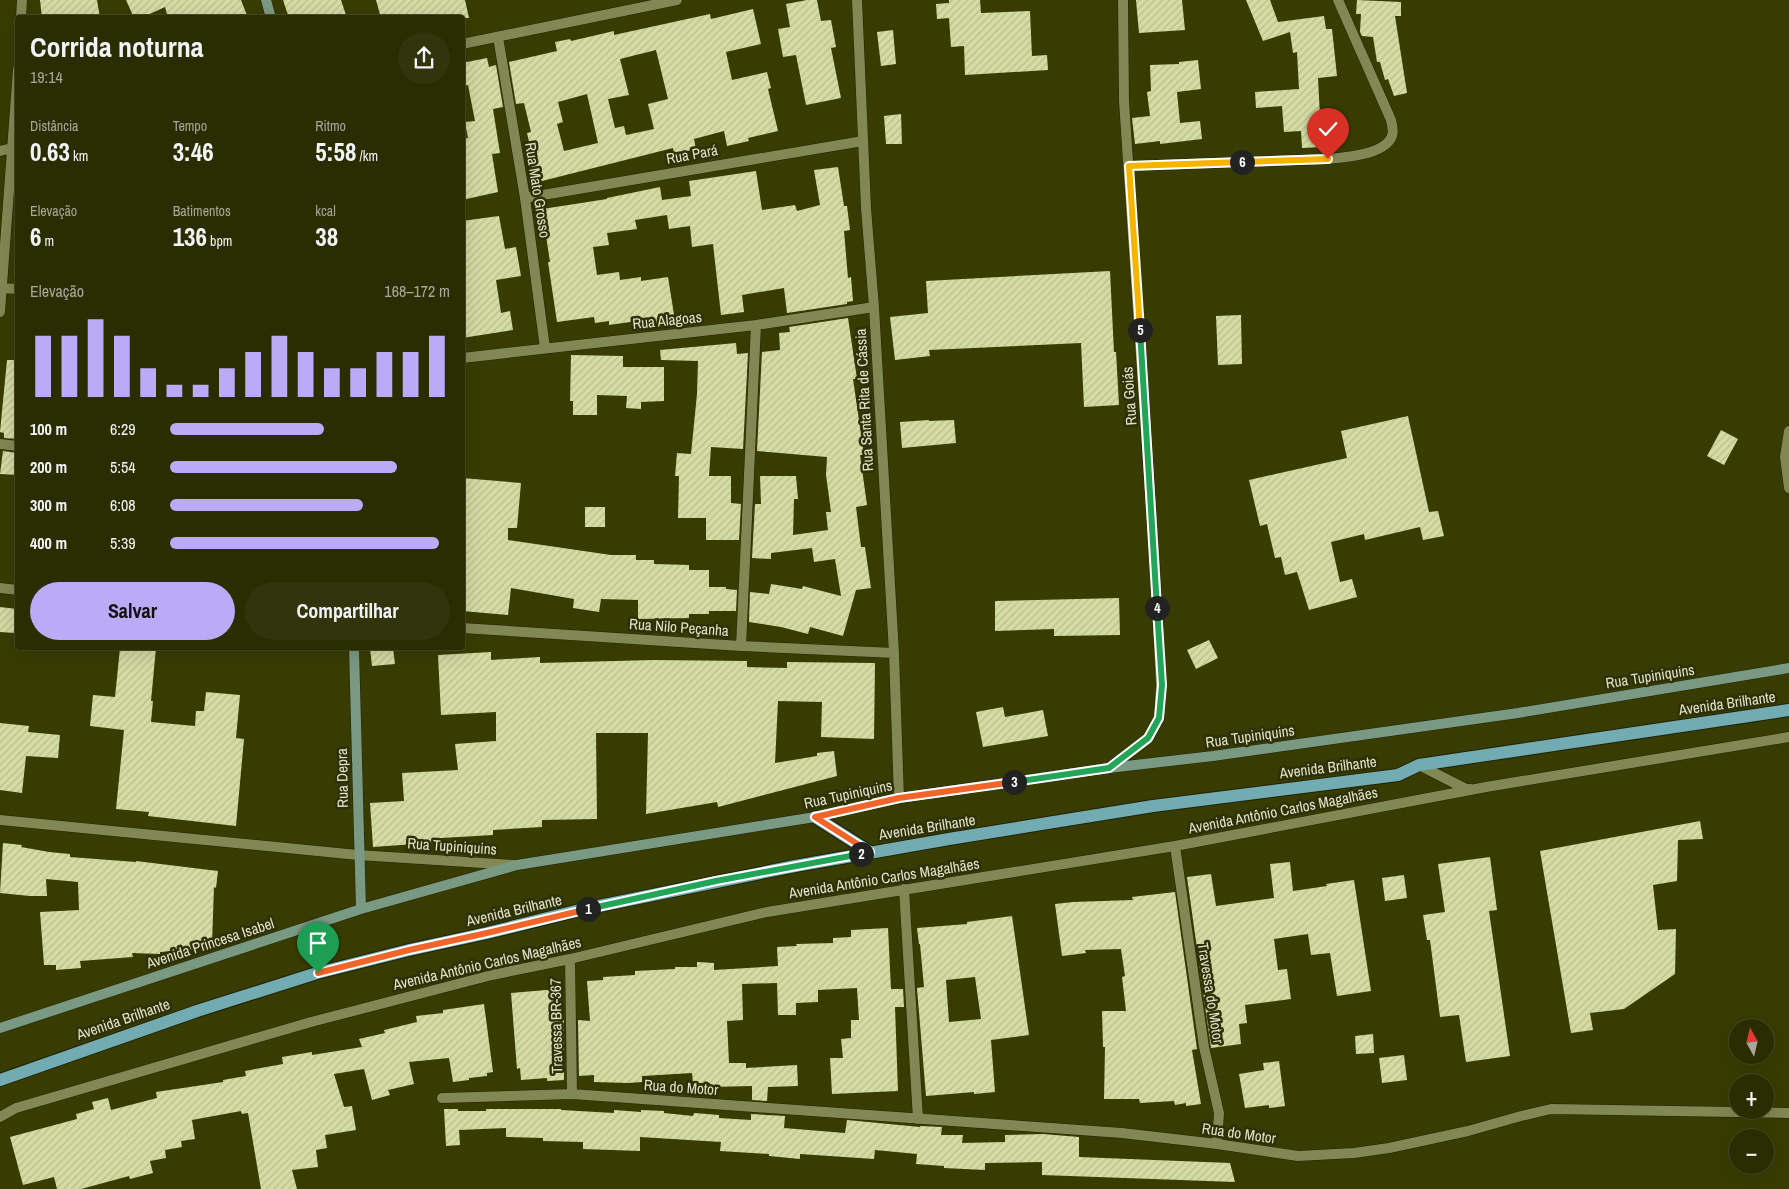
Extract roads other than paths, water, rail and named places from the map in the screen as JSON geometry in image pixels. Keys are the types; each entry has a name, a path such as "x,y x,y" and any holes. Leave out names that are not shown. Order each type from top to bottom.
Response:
{"main road":[{"name":"Avenida Brilhante","path":"0,1080 197,1012 318,973 584,909 716,881 870,852 1153,806 1398,774 1419,765 1789,710"},
{"path":"815,817 870,852"}],"street":[{"path":"21,15 22,0"},
{"path":"266,0 270,15"},
{"path":"465,43 676,0"},
{"name":"Rua Santa Rita de Cássia","path":"857,0 866,208 874,307 894,653 899,798"},
{"name":"Rua Goiás","path":"1109,768 1148,738 1159,718 1162,685 1124,101 1123,0"},
{"path":"1129,166 1328,159 1357,156 1386,144 1392,136 1393,130 1380,95 1338,0"},
{"name":"Rua Mato Grosso","path":"498,36 525,198 545,348"},
{"name":"Rua Pará","path":"525,198 863,140"},
{"path":"0,151 15,148 0,312"},
{"path":"2,288 15,289"},
{"name":"Rua Alagoas","path":"465,358 756,325 874,307"},
{"path":"740,646 756,325"},
{"path":"1789,431 1785,457 1789,488"},
{"path":"0,444 15,446"},
{"path":"0,588 15,590"},
{"name":"Rua Nilo Peçanha","path":"465,628 740,646 894,653"},
{"name":"Rua Depra","path":"354,650 358,855 361,908"},
{"name":"Rua Tupiniquins","path":"0,820 358,855 517,866 815,817 899,798 1508,714 1789,668"},
{"name":"Avenida Antônio Carlos Magalhães","path":"0,1117 25,1105 311,1022 492,975 570,959 767,912 1174,846 1486,787 1789,737"},
{"path":"1419,765 1466,789 1486,787"},
{"name":"Travessa do Motor","path":"1174,846 1204,1047 1219,1113 1217,1144"},
{"name":"Avenida Princesa Isabel","path":"0,1028 361,908 517,866"},
{"path":"904,889 918,1119"},
{"name":"Travessa BR-367","path":"570,959 572,1094"},
{"name":"Rua do Motor","path":"442,1098 572,1094 1122,1134 1217,1144 1298,1156 1354,1153 1468,1132 1551,1108 1789,1113"}]}
